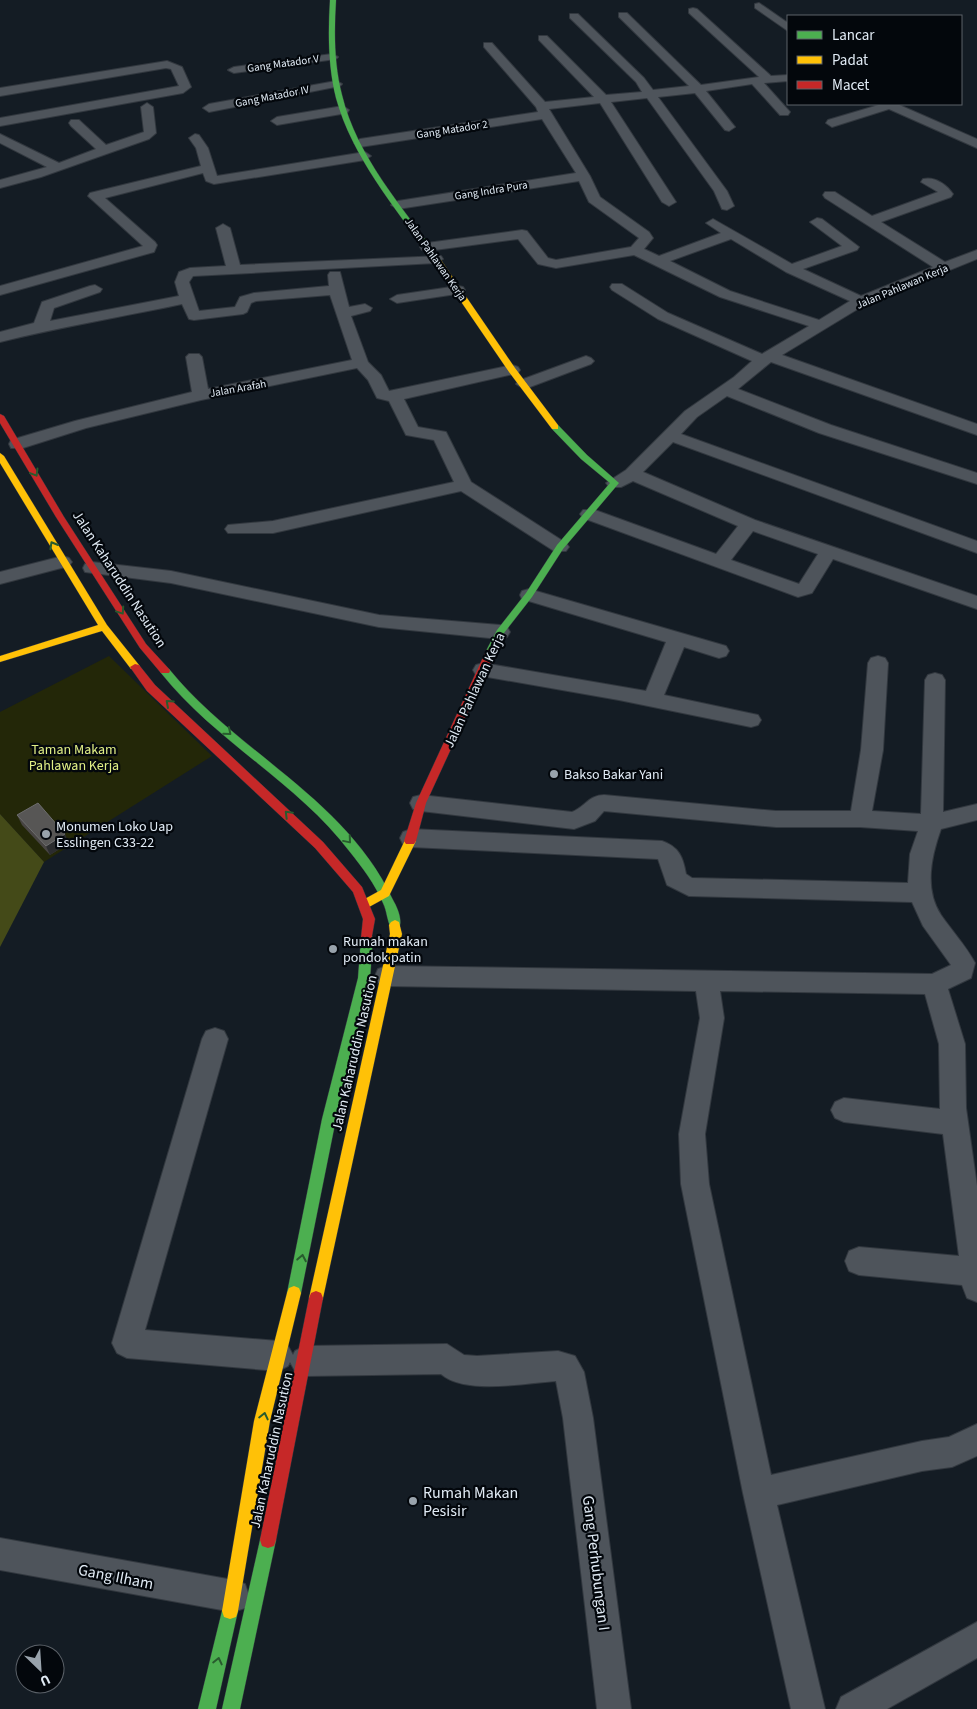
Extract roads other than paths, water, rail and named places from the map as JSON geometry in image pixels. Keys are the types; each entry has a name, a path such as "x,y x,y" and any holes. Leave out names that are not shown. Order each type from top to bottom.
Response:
{"main road":[{"name":"Jalan Pahlawan Kerja","path":"333,0 330,21 336,84 343,110 365,156 512,370 565,438 615,482 560,547 529,595 500,632 421,803 411,838 385,894"},
{"name":"Jalan Kaharuddin Nasution","path":"0,416 92,568 143,646 189,699 313,804 341,832 385,894 394,915 396,934 324,1258 292,1358 262,1421 233,1596 207,1709"},
{"name":"Jalan Kaharuddin Nasution","path":"0,456 42,523 63,562 104,626 152,688 319,845 358,890 369,919 364,978 329,1119 301,1264 292,1358 256,1602 231,1709"},
{"path":"42,523 60,516"},
{"path":"0,659 104,626"},
{"path":"364,904 385,894"}],"street":[{"path":"759,6 787,27"},
{"path":"693,11 768,79"},
{"path":"623,15 698,89 729,127"},
{"path":"574,16 651,94 720,191 727,206"},
{"path":"543,38 602,99 669,202"},
{"path":"488,44 544,111 584,176 595,201 644,235 646,238 636,250"},
{"name":"Gang Matador V","path":"234,70 332,57"},
{"path":"0,92 167,64 176,67 185,88 179,91 57,114 0,122"},
{"name":"Gang Matador 2","path":"360,143 602,99 698,89 725,83 787,78"},
{"path":"754,80 784,112"},
{"path":"45,84 53,97 57,114"},
{"name":"Gang Matador IV","path":"209,108 336,84"},
{"path":"832,123 890,105 977,144"},
{"path":"0,184 58,167 150,133 146,107"},
{"path":"277,121 343,110"},
{"path":"75,123 103,149"},
{"path":"0,138 58,167"},
{"path":"195,138 202,148 206,168 211,178 216,180 365,156"},
{"path":"0,291 150,249 150,245 95,196 206,168"},
{"name":"Gang Indra Pura","path":"398,205 584,176"},
{"path":"870,221 946,194 943,190 928,182"},
{"path":"830,196 944,268"},
{"path":"791,269 852,247 817,222"},
{"path":"713,223 791,269 861,301"},
{"path":"223,228 234,269"},
{"path":"426,247 522,234 542,261 556,264 636,250 661,260 724,294 820,325"},
{"path":"661,260 732,234"},
{"name":"Jalan Pahlawan Kerja","path":"615,482 632,474 669,434 691,414 724,389 740,380 767,358 861,301 977,254"},
{"path":"336,290 254,297 244,300 242,309 238,311 194,316 182,282 186,274 234,269 436,259"},
{"path":"334,264 336,290 361,363 375,378 383,395 395,398 402,394 512,370"},
{"path":"32,282 47,305 41,327"},
{"path":"616,287 663,316 767,358 977,430"},
{"path":"47,305 95,289"},
{"path":"397,299 458,290"},
{"path":"0,337 41,327 67,324 187,299"},
{"path":"343,313 365,308"},
{"path":"194,357 201,395"},
{"path":"524,384 586,361"},
{"name":"Jalan Arafah","path":"17,444 81,424 201,395 361,363"},
{"path":"724,389 825,429 977,479"},
{"path":"395,398 412,431 440,436 464,484 560,547"},
{"path":"669,434 977,548"},
{"path":"632,474 749,524 828,553 867,564 977,603"},
{"path":"234,529 273,527 464,484"},
{"path":"589,514 800,592 805,589 828,553"},
{"path":"720,562 749,524"},
{"path":"0,578 63,562"},
{"path":"92,568 171,577 379,621 500,632"},
{"path":"529,595 720,651"},
{"path":"652,700 678,638"},
{"path":"860,819 872,750 878,663"},
{"path":"483,670 652,700 751,720"},
{"path":"387,976 934,984 971,967 931,919 919,893 922,854 932,823 935,680"},
{"path":"421,803 567,821 581,819 598,803 776,819 860,819 932,823 977,812"},
{"path":"411,838 662,850 672,858 675,879 689,887 919,893"},
{"path":"706,980 712,1018 692,1134 695,1184 759,1493 808,1709"},
{"path":"859,1261 976,1280 956,1123 951,1070 952,1044 934,984"},
{"path":"215,1039 127,1343 292,1358"},
{"path":"844,1110 956,1123"},
{"name":"Gang Perhubungan I","path":"292,1358 448,1359 458,1369 478,1371 564,1367 569,1372 578,1418 614,1709"},
{"path":"759,1493 922,1456 952,1452 977,1439"},
{"name":"Gang Ilham","path":"0,1554 233,1596"},
{"path":"853,1709 977,1639"}],"place":[{"name":"Bakso Bakar Yani","path":"554,774"},
{"name":"Monumen Loko Uap Esslingen C33-22","path":"46,834"},
{"name":"Rumah makan pondok patin","path":"333,949"},
{"name":"Rumah Makan Pesisir","path":"413,1501"}],"park label":[{"name":"Taman Makam Pahlawan Kerja","path":"74,758"}]}
